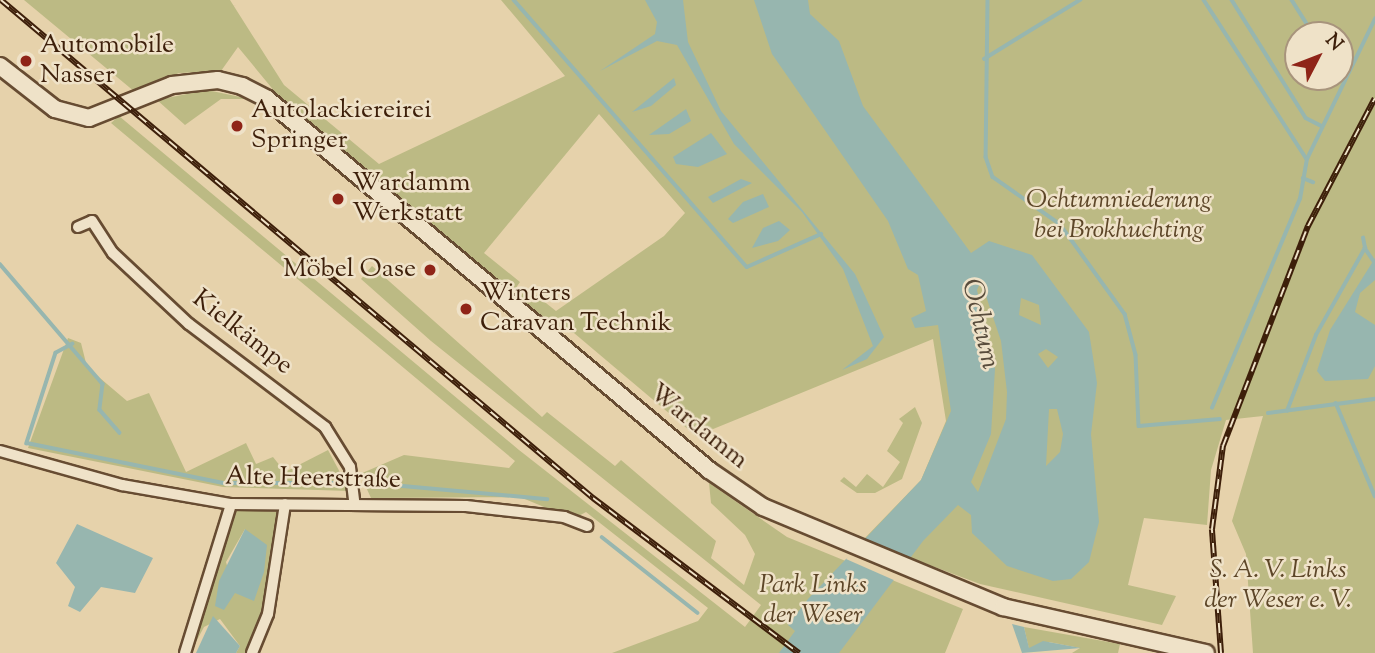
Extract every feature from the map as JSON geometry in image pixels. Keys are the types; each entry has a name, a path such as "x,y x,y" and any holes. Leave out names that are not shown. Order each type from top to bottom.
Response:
{"street":[{"name":"Wardamm","path":"0,66 55,109 89,118 172,85 218,80 242,86 267,99 722,481 786,519 907,571 1003,607 1206,653"},
{"name":"Kielkämpe","path":"78,227 92,221 113,253 189,324 325,427 350,467 354,501"},
{"name":"Alte Heerstraße","path":"0,450 122,485 231,504 354,501 466,506 564,517 587,527"},
{"path":"185,653 231,504"},
{"path":"252,653 268,614 285,504"}],"green space":[{"name":"Ochtumniederung bei Brokhuchting","path":"24,0 230,0 284,85 379,164 565,76 501,0 1375,0 1375,653 1253,653 1246,554 1232,521 1263,416 1226,420 1211,470 1207,525 1144,518 1128,585 1176,596 1162,625 980,584 863,540 921,480 946,421 933,339 696,436 574,333 558,330 519,298 527,288 556,311 664,236 685,213 599,114 484,253 520,282 513,292 280,98 238,47 221,71 179,73 135,92"},
{"path":"207,90 250,99 221,99 185,125 157,100"},
{"name":"Park Links der Weser","path":"119,116 519,450 745,627 761,605 431,341 361,279 372,266 542,417 547,412 615,466 621,460 716,541 711,558 744,585 755,554 745,535 711,503 709,483 787,537 963,609 945,653 612,653 698,621 708,608 586,512 573,519 520,497 371,498 360,474 404,455 509,468 515,461 111,123"},
{"path":"68,338 81,343 87,367 127,401 149,393 186,472 246,443 256,464 273,457 285,472 328,450 350,491 223,487 28,448"},
{"path":"915,407 922,423 902,479 875,493 857,493 840,481 844,477 856,487 867,474 883,487 900,462 887,451 903,423 899,419"},
{"path":"237,509 280,512 264,611 245,653 236,653 240,646 220,619 204,627 190,653","holes":["245,529 241,593 235,593 226,562"]},
{"path":"1024,627 1120,644 1118,653 1072,653 1080,648 1049,642 1029,649"}],"water":[{"path":"645,0 683,0 688,42 721,111 855,274 884,337 867,359 842,370 873,346 843,269 802,212 734,144 677,45 657,41 600,71 655,34 657,22"},
{"name":"Ochtum","path":"754,0 808,0 810,14 839,41 863,106 971,253 989,241 1032,255 1089,332 1097,383 1091,434 1099,522 1089,562 1071,579 1053,581 1007,566 972,533 971,515 958,505 923,541 839,653 779,653 795,631 788,625 808,599 921,480 951,411 938,325 915,328 911,318 926,311 918,275 908,269 888,221 772,54","holes":["981,281 1001,341 1007,392 1006,419 978,492 971,482 991,434 995,369 977,290","1021,298 1039,305 1041,325 1019,315","1046,349 1058,357 1048,368 1038,354","1049,409 1057,409 1063,434 1060,452 1046,466"]},
{"path":"674,78 676,85 651,106 632,112"},
{"path":"686,109 691,121 669,134 649,135"},
{"path":"711,133 727,154 698,167 676,164 673,157"},
{"path":"741,179 752,183 713,203 708,197"},
{"path":"763,194 769,207 733,223 728,219 743,202"},
{"path":"779,221 790,230 778,241 752,248 763,228"},
{"path":"1375,258 1375,280 1360,293 1355,312 1375,325 1375,366 1368,379 1325,381 1317,371 1330,330"},
{"path":"77,524 153,558 135,593 101,587 80,612 68,606 75,587 56,563"},
{"path":"245,529 267,545 264,572 254,601 235,593 224,610 215,606 219,581"},
{"path":"213,616 240,646 236,653 196,653"},
{"path":"1012,624 1024,627 1029,648 1043,641 1081,648 1022,653"}],"pier":[{"path":"860,539 913,559 896,581 846,559"}],"waterway":[{"path":"514,0 747,267 821,234"},
{"path":"988,0 986,157 993,177 1060,224 1125,314 1136,355 1139,426 1220,419"},
{"path":"984,59 1080,0"},
{"path":"1204,0 1307,159"},
{"path":"1232,0 1306,118 1322,126"},
{"path":"1292,0 1305,21"},
{"path":"1212,408 1300,199 1307,159 1375,19"},
{"path":"1303,178 1313,182"},
{"path":"1287,411 1316,335 1365,248 1363,238"},
{"path":"1365,248 1375,263"},
{"path":"0,264 103,384 100,410 120,433"},
{"path":"73,344 56,353 27,443 223,483 342,483"},
{"path":"1268,413 1375,399"},
{"path":"1336,403 1375,496"},
{"path":"370,483 547,499"},
{"path":"602,537 698,613"}],"railway":[{"path":"1,0 593,498 799,653"},
{"path":"1221,653 1212,529 1223,446 1308,226 1375,98"}],"place":[{"name":"Automobile Nasser","path":"26,61"},
{"name":"Autolackiereirei Springer","path":"237,126"},
{"name":"Wardamm Werkstatt","path":"338,199"},
{"name":"Möbel Oase","path":"430,270"},
{"name":"Winters Caravan Technik","path":"466,309"}],"park label":[{"name":"S. A. V. Links der Weser e. V.","path":"1278,586"}]}
